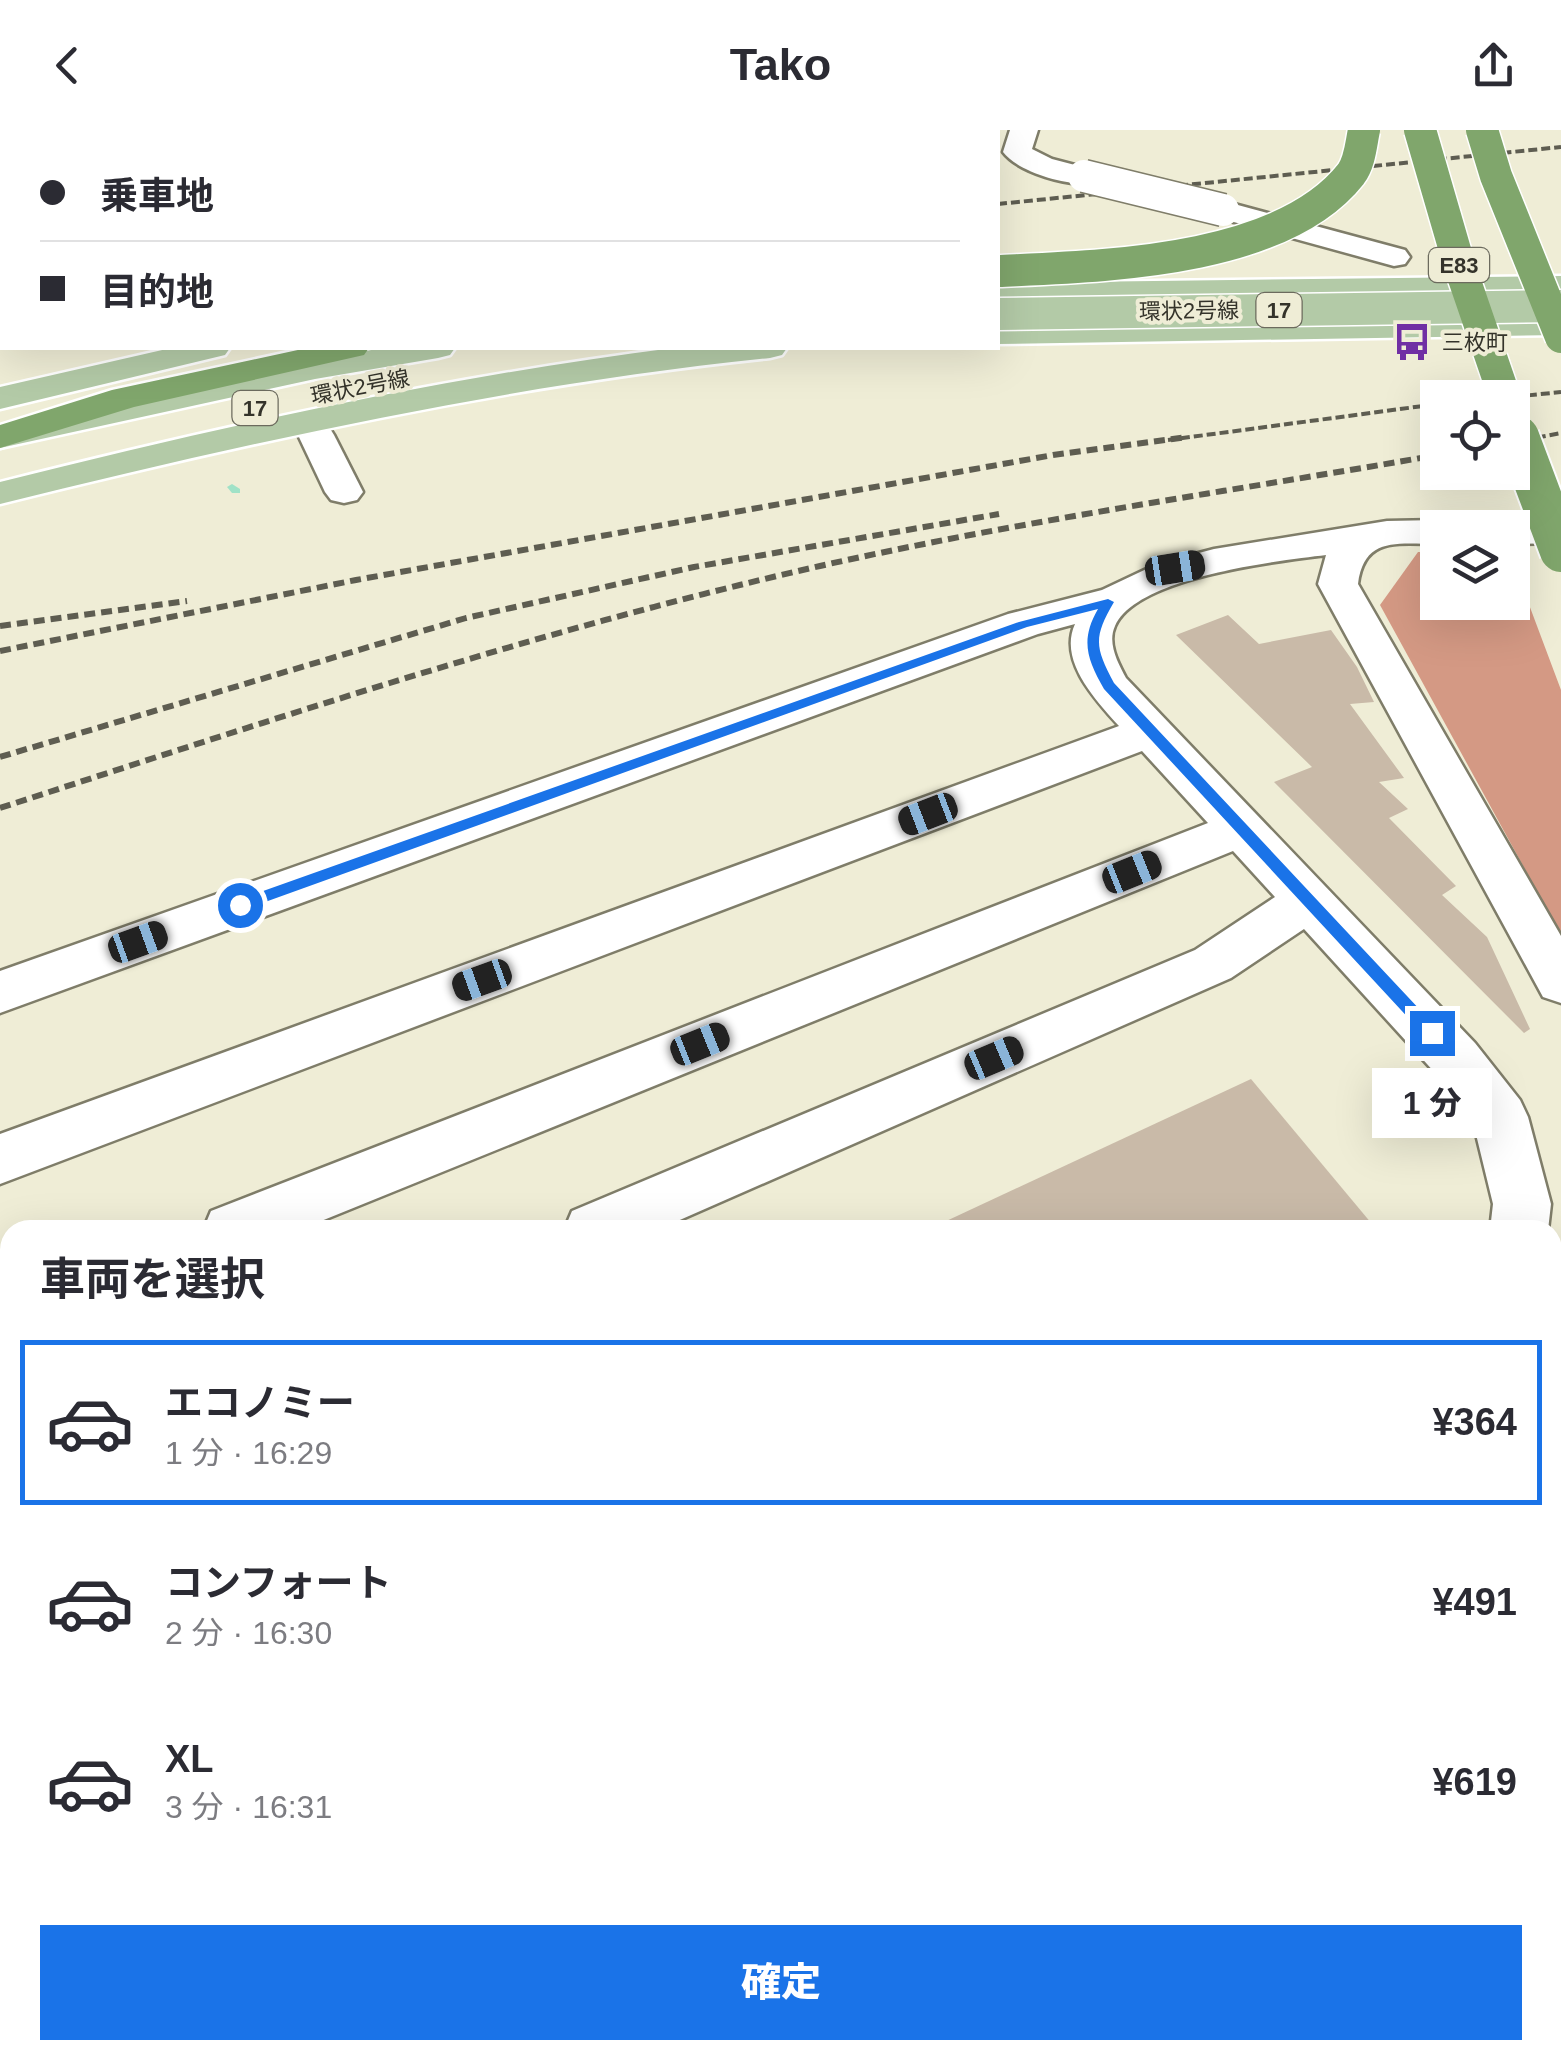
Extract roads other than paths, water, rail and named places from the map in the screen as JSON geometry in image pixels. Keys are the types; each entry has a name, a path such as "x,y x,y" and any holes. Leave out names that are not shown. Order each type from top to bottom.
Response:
{"highway":[{"path":"1000,271 1196,252 1255,236 1310,210 1354,171 1364,130"},
{"name":"E83","path":"1420,130 1458,264 1499,380"},
{"name":"E83","path":"1482,130 1496,176 1561,337"},
{"path":"0,437 125,398 343,350"},
{"path":"1530,468 1561,552"}],"main road":[{"path":"1000,278 1561,272"},
{"name":"環状2号線","path":"1000,293 1561,286"},
{"name":"環状2号線","path":"1000,314 1561,306"},
{"path":"1000,334 1561,325"},
{"path":"0,398 204,350"},
{"name":"環状2号線","path":"0,437 315,369 426,350"},
{"path":"0,493 176,448 615,353 708,350"},
{"name":"環状2号線","path":"0,466 234,412 512,360 615,353"}],"street":[{"path":"1013,144 1017,152 1042,165 1394,257"},
{"path":"316,435 344,492"},
{"path":"1530,532 1561,531"},
{"path":"0,992 1005,631 1108,602 1175,568 1367,537 1420,533"},
{"path":"1367,537 1350,547 1338,565 1338,584 1561,982"},
{"path":"1108,602 1093,628 1092,652 1108,686 1456,1059 1500,1117 1522,1204 1520,1220"},
{"path":"0,1159 1150,732"},
{"path":"257,1220 1240,828"},
{"path":"616,1220 1213,964 1308,901"}],"waterway":[{"path":"232,487 236,491"}],"railway":[{"path":"1000,204 1561,147"},
{"path":"1530,395 1561,392"},
{"path":"1168,440 1420,406"},
{"path":"1530,439 1561,433"},
{"path":"0,651 356,580 1053,455 1187,437"},
{"path":"1530,439 1538,437"},
{"path":"0,808 407,678 716,591 974,534 1420,458"},
{"path":"0,757 466,618 694,567 999,514"},
{"path":"0,626 187,601"}],"place":[{"name":"三枚町","path":"1412,342"}]}
